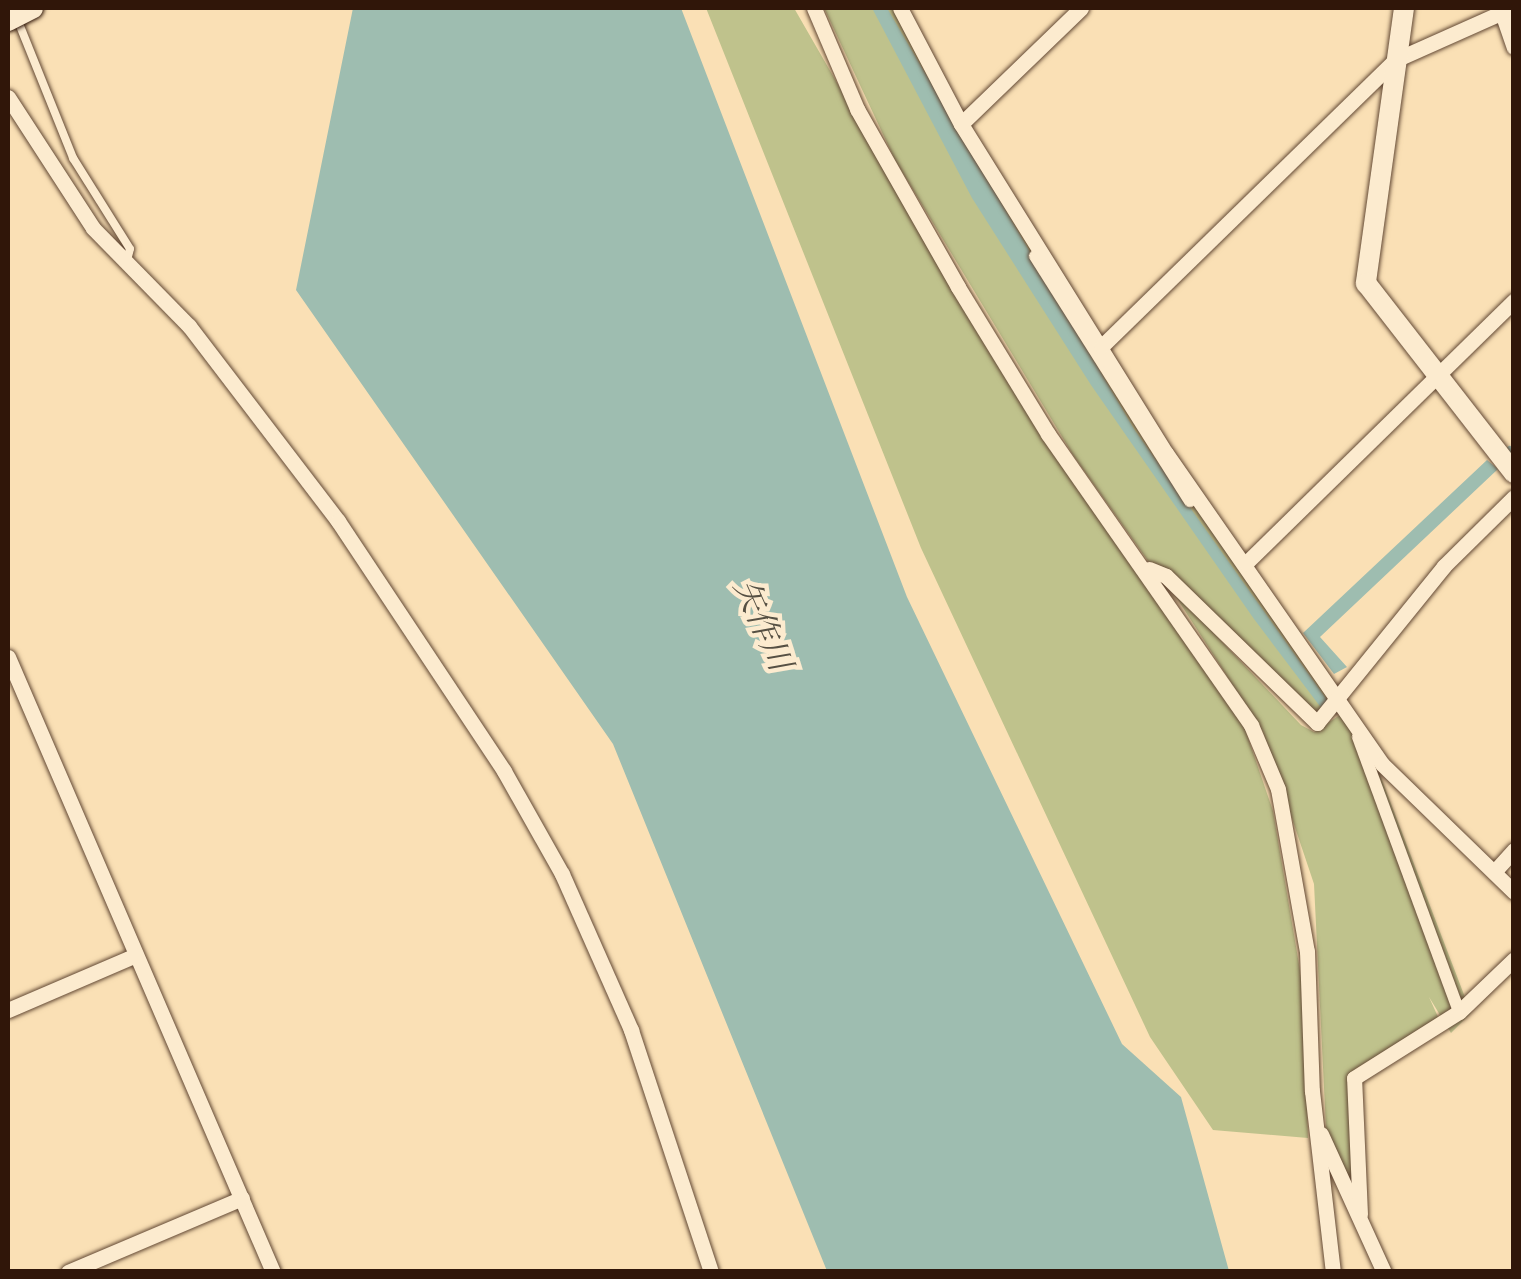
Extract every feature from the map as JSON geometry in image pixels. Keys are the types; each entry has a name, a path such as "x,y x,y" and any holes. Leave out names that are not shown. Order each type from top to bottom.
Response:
{"main road":[{"path":"8,20 32,8"}],"street":[{"path":"814,8 857,108 958,287 1048,434 1148,569 1251,725 1278,790 1302,900 1316,1124 1333,1272"},
{"path":"898,8 960,124 1166,453 1246,562 1339,703 1368,761 1459,1012"},
{"path":"898,8 1094,358 1382,764 1514,892"},
{"path":"960,124 1081,8"},
{"path":"1404,8 1363,266 1366,282 1514,473"},
{"path":"1102,346 1395,60 1507,10 1514,48"},
{"path":"8,97 125,265 188,326 338,520 504,771 562,874 631,1030 711,1272"},
{"path":"1246,562 1514,301"},
{"path":"1148,569 1166,576 1310,722 1339,703 1444,566 1514,497"},
{"path":"8,658 273,1272"},
{"path":"1494,872 1514,850"},
{"path":"8,1010 136,954"},
{"path":"1360,1214 1354,1078 1459,1012 1514,959"},
{"path":"1316,1124 1384,1272"},
{"path":"68,1272 242,1198"}],"lane":[{"path":"13,8 73,158 130,249 125,265"}],"green space":[{"path":"706,8 794,8 1004,373 1245,729 1273,811 1303,988 1308,1138 1213,1130 1150,1037 921,548"},
{"path":"824,8 898,8 1098,348 1337,696 1316,716 1165,568 1148,561 1073,455 895,160"},
{"path":"1169,586 1301,725 1314,732 1346,711 1364,733 1471,1013 1451,1033 1429,997 1439,1019 1355,1069 1354,1192 1326,1128 1314,884 1263,732"}],"water":[{"name":"矢作川","path":"353,8 681,8 907,597 1122,1044 1181,1097 1229,1271 827,1271 613,744 296,290"},
{"path":"872,8 887,8 1134,429 1330,704 1322,709 1254,619 1091,385 972,198"},
{"path":"1487,460 1498,469 1320,637 1347,667 1334,674 1303,633"}],"waterway":[{"path":"1509,448 1514,455"}]}
